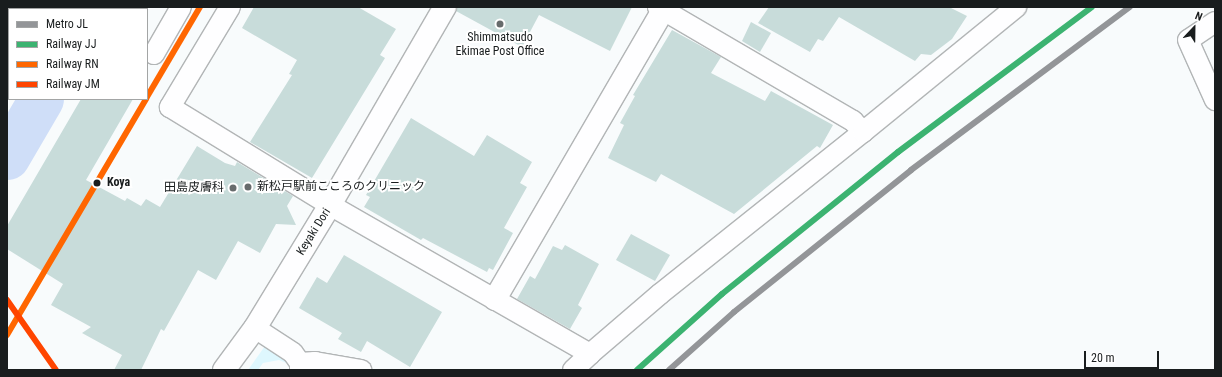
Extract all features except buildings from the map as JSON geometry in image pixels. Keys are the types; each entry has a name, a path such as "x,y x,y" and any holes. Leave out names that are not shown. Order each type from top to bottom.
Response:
{"street":[{"path":"154,54 181,7"},
{"path":"230,7 170,107 330,205 590,354"},
{"name":"Keyaki Dori","path":"224,370 255,328 330,205 445,7"},
{"path":"495,299 662,8 853,120 863,132"},
{"path":"573,370 660,294 863,132 1004,10"},
{"path":"1215,22 1188,40 1215,100"},
{"path":"255,328 288,349 300,366 315,362 361,370"}],"shaded area":[{"path":"265,346 280,351 291,365 279,360 263,363 258,370 248,370"}],"waterway":[{"path":"7,157 40,100"}],"metro line":[{"name":"JL","path":"669,370 734,312 911,170 1130,7"}],"rail line":[{"name":"RN","path":"148,95 200,7"},
{"name":"JJ","path":"637,370 722,294 898,152 1092,7"},
{"name":"RN","path":"7,335 145,100"},
{"name":"JM","path":"7,300 56,370"}],"place":[{"name":"Shimmatsudo Ekimae Post Office","path":"500,24"},
{"name":"Koya","path":"97,183"},
{"name":"新松戸駅前こころのクリニック","path":"248,187"},
{"name":"田島皮膚科","path":"233,188"}]}
